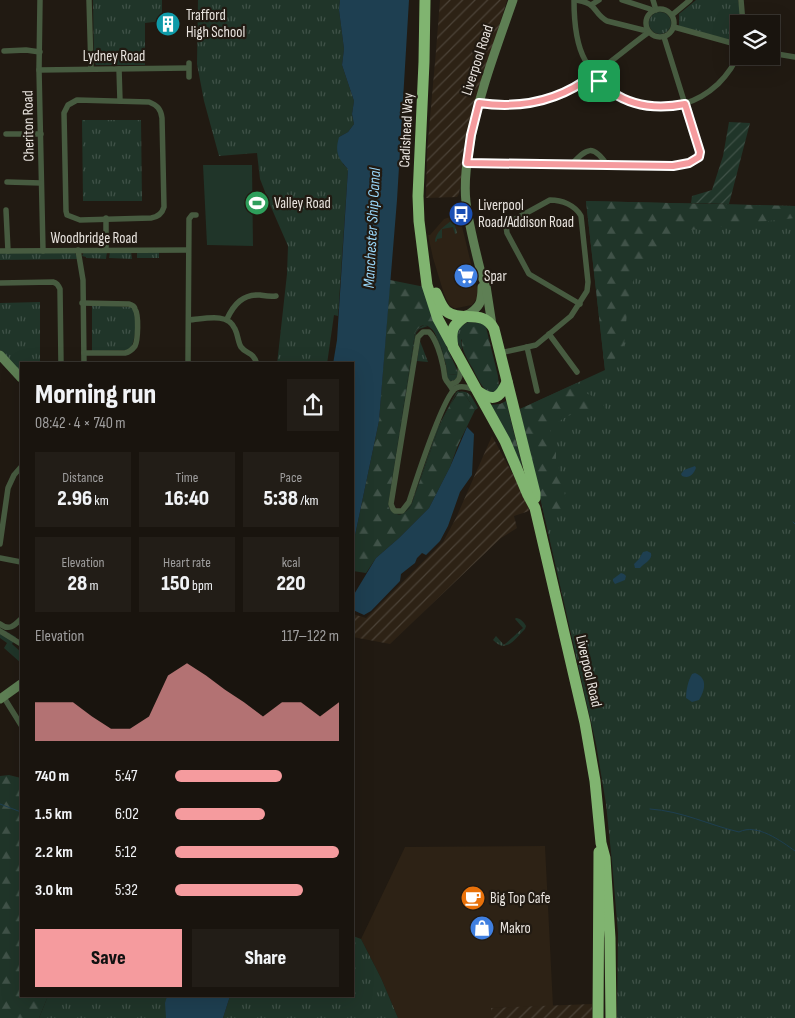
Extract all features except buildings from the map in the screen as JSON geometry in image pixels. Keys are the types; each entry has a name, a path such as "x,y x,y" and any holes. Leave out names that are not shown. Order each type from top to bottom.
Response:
{"highway":[{"name":"Cadishead Way","path":"426,0 418,196 419,221 427,285 442,327 460,359"},
{"name":"Cadishead Way","path":"424,261 440,303 447,312 466,316 478,316 492,324"},
{"path":"453,347 451,334 458,321 466,316"},
{"name":"Liverpool Road","path":"492,324 496,333 534,493 535,508 585,723 596,781 601,843 606,858 611,1018"},
{"name":"Liverpool Road","path":"460,359 473,390 505,441 535,508"},
{"path":"473,390 487,397 495,398 503,391 507,382"},
{"name":"Liverpool Road","path":"598,1018 598,856 601,843"}],"main road":[{"name":"Liverpool Road","path":"492,324 486,286 482,277 466,202 465,182 471,135 479,103 513,0"},
{"name":"Liverpool Road","path":"466,316 478,308 482,300 482,277"},
{"path":"0,356 20,377"},
{"path":"2,698 20,685"}],"street":[{"name":"Cheriton Road","path":"40,0 39,70 43,251"},
{"path":"89,0 91,69"},
{"path":"648,31 602,19 591,5 575,0 574,17 580,49 594,74 619,97 632,102 659,107 685,104 706,94 721,81 732,65"},
{"path":"591,5 599,0"},
{"path":"622,0 650,9 662,9 672,15 674,27 664,37 658,38 648,31 646,19 655,10"},
{"path":"653,0 655,10"},
{"path":"672,15 690,0"},
{"path":"741,0 743,15"},
{"path":"674,27 730,43"},
{"path":"479,103 505,106 531,104 568,91 594,74 648,31"},
{"path":"467,163 673,166 694,161 700,155 700,152 664,37"},
{"path":"4,51 26,50 40,52"},
{"path":"780,54 795,57"},
{"name":"Lydney Road","path":"39,70 189,66 189,77"},
{"path":"119,69 120,101"},
{"path":"77,100 120,101 149,102 157,106 161,112 164,207 162,212 156,218 80,220 67,215 64,113 68,105 77,100"},
{"path":"6,134 41,134"},
{"path":"572,164 585,151 591,150 607,165"},
{"path":"7,182 41,183"},
{"path":"500,353 536,345 571,316 580,304 587,291 588,282 581,216 574,206 550,200 510,222 506,226 507,233 529,274 580,304"},
{"path":"6,210 8,251"},
{"path":"188,362 189,220 192,215 196,215"},
{"path":"106,218 106,250"},
{"path":"78,250 82,280 84,362"},
{"name":"Woodbridge Road","path":"0,251 188,250"},
{"path":"0,283 53,282 59,286 61,362"},
{"path":"227,319 230,311 245,297 261,295 269,300 276,296"},
{"path":"82,303 129,304 135,308 137,315 137,340 131,351 125,353 84,353"},
{"path":"189,320 227,319 235,329 240,346 243,350 253,355 256,362"},
{"path":"453,391 451,384 446,381 434,338 429,332 423,332 418,337 391,504 395,511 402,510 409,502 434,429 453,391 460,387 473,390"},
{"path":"549,334 577,372"},
{"path":"527,347 537,391"},
{"path":"451,384 459,380 461,370 460,359"},
{"path":"0,544 8,488 20,468"},
{"path":"0,558 20,562"},
{"path":"0,624 10,628 20,620"},
{"path":"1,635 20,644"},
{"path":"2,698 20,724"}],"shaded area":[{"path":"440,0 507,0 475,105 459,194 457,197 426,198 427,152"},
{"path":"459,214 478,292 477,298 472,305 454,308 449,305 444,294 428,235 444,219"},
{"path":"492,436 516,480 529,511 514,516 517,528 501,538 390,644 354,637 354,614 366,618 443,542 456,518"},
{"path":"545,846 553,1006 491,1008 491,1018 398,1018 381,978 361,939 405,847"},
{"path":"592,1004 592,1018 491,1018 491,1008"}],"green space":[{"path":"93,0 162,0 162,21 145,23 145,65 96,65 94,62"},
{"path":"198,0 340,0 339,10 344,49 342,65 354,101 352,114 354,124 348,132 339,137 343,164 348,169 338,316 334,315 327,362 277,362 287,274 288,246 260,179 257,153 219,156 204,101 197,64"},
{"path":"696,0 738,0 741,15 730,15 730,40 679,26 679,14"},
{"path":"660,12 668,15 671,23 668,31 660,34 652,31 649,23 652,15"},
{"path":"82,120 141,120 142,201 83,201"},
{"path":"729,122 750,123 729,204 691,203 692,196 712,190 723,156"},
{"path":"203,165 252,165 253,246 207,245"},
{"path":"586,201 795,206 795,1018 617,1018 618,933 606,804 596,744 520,409 605,370"},
{"path":"586,201 795,206 795,218 674,232 660,244 634,277 628,302 624,345 613,362 605,370"},
{"path":"451,221 454,222 457,233 455,234 453,227 442,229 442,238 437,239 435,242 438,233 443,227"},
{"path":"131,251 132,259 109,258 110,252"},
{"path":"137,251 159,252 159,258 137,258"},
{"path":"0,252 74,252 78,259 0,260"},
{"path":"84,252 107,252 106,259 86,258 82,256"},
{"path":"390,280 425,287 437,325 458,375 448,374 437,337 429,326 421,326 415,333 388,506 393,513 402,514 411,506 438,430 458,393 464,393 475,410 458,445 450,467 429,508 376,558 366,573 354,571 354,540 379,421"},
{"path":"40,302 40,362 20,362 20,371 0,350 0,303"},
{"path":"92,305 132,307 136,328 130,349 92,351"},
{"path":"468,322 482,323 461,340 462,350 457,341 456,334 459,328"},
{"path":"482,323 486,327 498,376 499,388 491,395 479,380 465,354 462,342 466,331"},
{"path":"424,325 428,326 419,329 416,333 389,506 392,512 404,512 412,502 437,429 456,393 463,391 469,394 478,408 475,410 464,393 458,393 455,396 438,430 411,506 404,513 396,515 391,512 388,506 415,333 419,328"},
{"path":"428,326 431,327 436,333 447,364 448,374 458,375 455,380 449,381 446,364 435,333"},
{"path":"420,341 428,362 417,361"},
{"path":"577,383 584,392 600,400 607,411 593,414 579,411 559,421 550,431 568,510 567,513 545,518 520,409"},
{"path":"506,401 521,467 489,405 500,404"},
{"path":"516,618 522,620 526,626 514,641 502,646 493,640 496,636 504,645 523,628"},
{"path":"0,628 16,637 12,644 20,651 20,662 4,648 7,643 0,638"},
{"path":"9,775 20,778 20,997 48,997 39,1018 0,1018 0,776"},
{"path":"354,936 361,939 381,978 398,1018 223,1018 230,997 354,997"},
{"path":"48,997 167,997 166,1018 39,1018"}],"water":[{"name":"Manchester Ship Canal","path":"340,0 409,0 397,200 379,421 354,540 354,362 333,362 337,340 348,169 339,158 337,146 339,137 348,132 354,124 352,114 354,101 342,65 344,49 339,10"},
{"path":"467,427 474,434 472,475 460,492 448,526 440,541 426,555 422,553 415,563 401,574 400,581 371,611 364,615 354,610 354,594 376,558 429,508 450,467"},
{"path":"695,466 694,473 691,476 682,476 681,474 684,470"},
{"path":"643,552 651,553 649,560 640,568 635,568 634,564"},
{"path":"621,573 626,576 625,580 615,584 613,579"},
{"path":"695,673 704,681 704,688 699,700 692,702 686,698 686,692 692,674"},
{"path":"167,997 230,997 223,1018 166,1018 165,1003"}],"waterway":[{"path":"0,804 20,812"},
{"path":"650,809 684,815 739,832 746,830 761,831 776,838 795,851"}],"place":[{"name":"Trafford High School","path":"168,24"},
{"name":"Valley Road","path":"257,203"},
{"name":"Liverpool Road/Addison Road","path":"461,214"},
{"name":"Spar","path":"466,276"},
{"name":"Big Top Cafe","path":"473,898"},
{"name":"Makro","path":"482,928"}],"route":[{"path":"594,74 599,81 619,97 632,102 659,107 685,104 700,152 699,157 689,163 673,166 467,163 471,135 479,103 505,106 531,104 568,91 594,74"}]}
